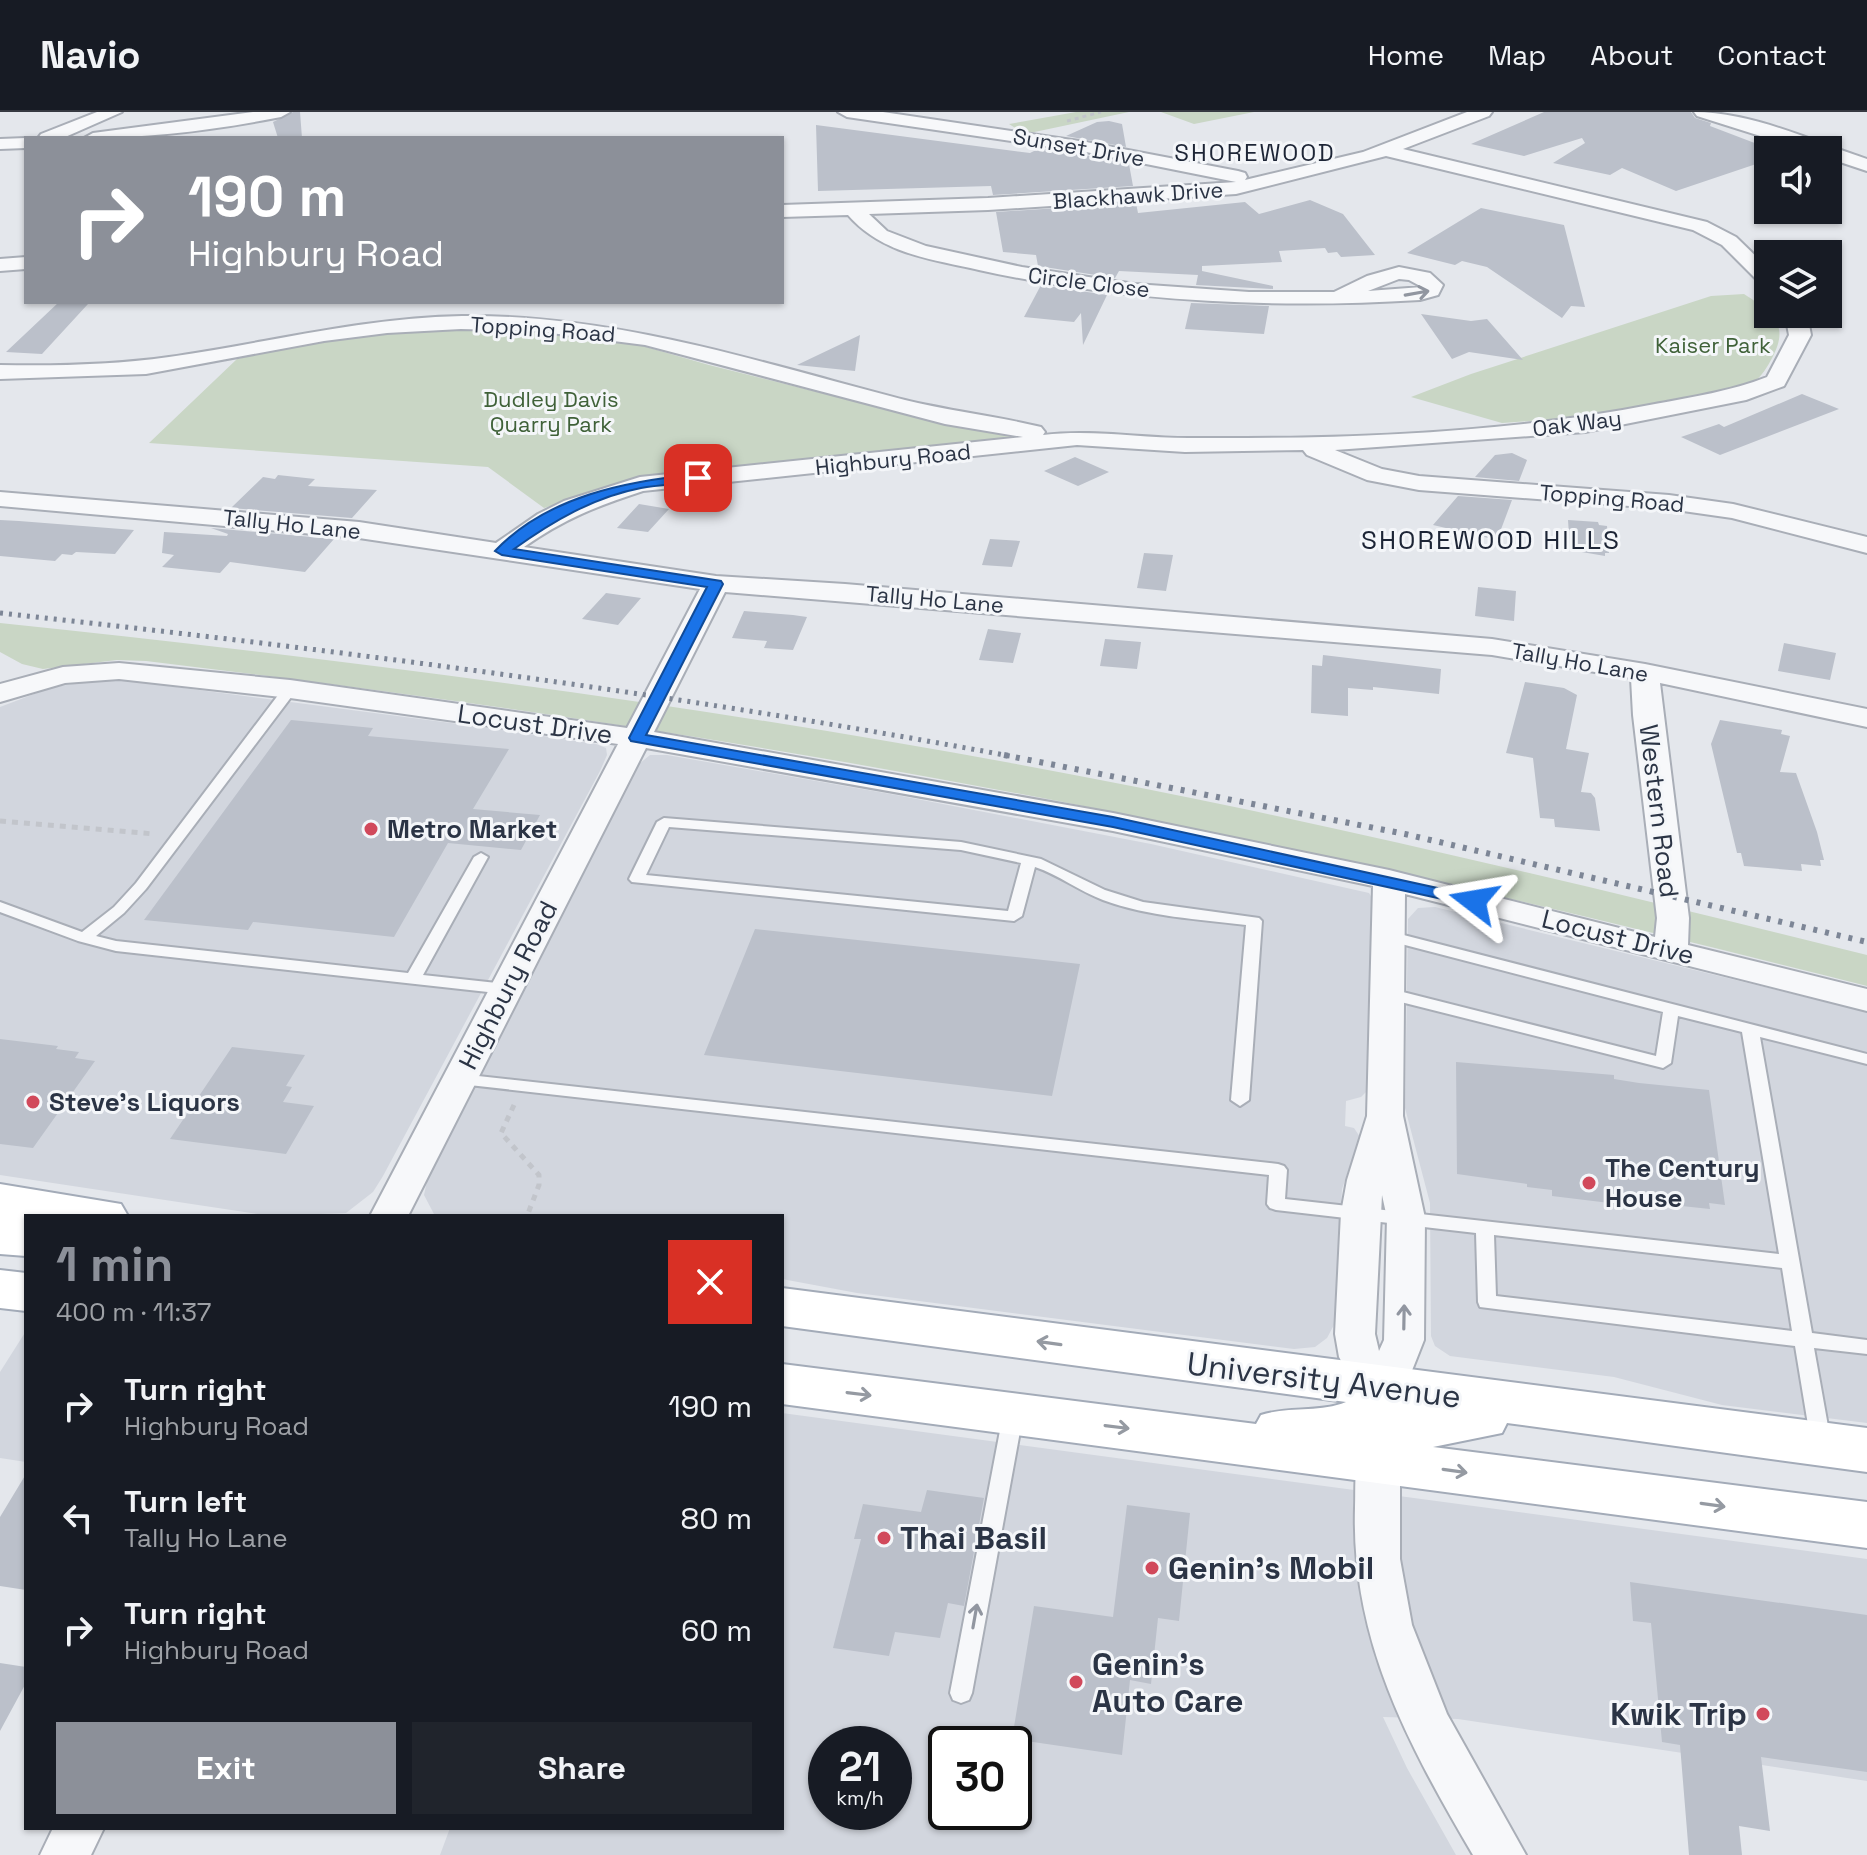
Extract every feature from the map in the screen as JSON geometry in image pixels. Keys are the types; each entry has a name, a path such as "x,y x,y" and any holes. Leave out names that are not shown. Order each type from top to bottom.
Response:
{"main road":[{"path":"0,1201 89,1214"},
{"path":"0,1236 24,1238"},
{"path":"0,1289 24,1292"},
{"name":"University Avenue","path":"784,1307 1844,1448"},
{"path":"784,1384 1867,1525"},
{"path":"1174,1434 1355,1423 1369,1416 1375,1405 1376,1387"},
{"path":"1378,1460 1386,1438 1409,1427 1480,1418 1613,1418"}],"street":[{"path":"108,136 211,125 281,112"},
{"name":"Sunset Drive","path":"847,112 913,116 1262,183"},
{"name":"Blackhawk Drive","path":"784,211 1146,196 1262,183 1336,166 1483,112"},
{"path":"1703,112 1779,136"},
{"path":"995,113 1006,134"},
{"path":"97,136 87,132 88,127 105,115"},
{"path":"52,136 105,115"},
{"path":"0,144 24,143"},
{"path":"1384,150 1691,223 1723,236 1754,266"},
{"path":"1842,156 1867,165"},
{"name":"Circle Close","path":"854,209 875,232 907,247 1053,280 1220,295 1340,297"},
{"path":"0,265 24,263"},
{"name":"Topping Road","path":"0,372 79,372 148,367 383,327 458,322 531,323 613,332 945,417 1077,438"},
{"name":"Oak Way","path":"1300,444 1367,442 1585,425 1767,387 1776,381 1800,335 1799,328"},
{"name":"Highbury Road","path":"502,551 564,510 640,484 894,460 1077,438 1176,445 1300,444"},
{"path":"1355,465 1357,455 1367,442"},
{"name":"Topping Road","path":"1300,444 1376,475 1419,483 1578,493 1733,511 1867,545"},
{"name":"Tally Ho Lane","path":"0,499 359,530 716,584 1416,638 1520,651 1645,672 1867,718"},
{"name":"Highbury Road","path":"390,1214 716,584"},
{"name":"Locust Drive","path":"7,683 72,673 119,671 290,689 637,738 1113,822 1389,880 1867,1000"},
{"name":"Western Road","path":"1645,672 1652,763 1670,895 1671,950"},
{"path":"1385,1116 1366,1180 1360,1213 1356,1344 1376,1387 1396,1362 1404,1340 1406,1218 1385,1116 1389,880"},
{"path":"1378,1460 1380,1587 1400,1660 1442,1758 1501,1855"},
{"path":"65,1855 78,1830"}],"lane":[{"path":"84,938 129,899 290,689"},
{"path":"1029,861 1014,916 637,879 664,822 961,846 1029,861 1107,896 1139,906 1254,921 1240,1100"},
{"path":"413,979 481,857"},
{"path":"0,907 84,938 134,949 506,989"},
{"path":"1388,936 1867,1059"},
{"path":"1387,993 1663,1063 1671,1010"},
{"path":"1750,1029 1803,1340 1844,1448"},
{"path":"460,1079 1278,1170 1276,1204 1790,1262"},
{"path":"1485,1228 1487,1302 1867,1347"},
{"path":"961,1693 1013,1414"}],"path":[{"path":"0,821 180,836"},
{"path":"523,1086 501,1133 539,1175 539,1185 528,1214"}],"shaded area":[{"path":"122,680 489,728 606,748 607,755 600,771 383,1176 373,1192 346,1213 257,1214 0,1175 0,707 50,688 89,681"},
{"path":"650,755 667,755 896,795 1151,844 1369,893 1374,901 1370,1088 1361,1097 1346,1101 1345,1126 1354,1128 1360,1137 1342,1189 1335,1323 1327,1338 1315,1347 1294,1349 857,1293 784,1279 784,1214 434,1214 424,1195 427,1181 639,764"},
{"path":"1435,907 1867,1012 1867,1423 1722,1405 1614,1377 1450,1356 1435,1346 1431,1336 1430,1203 1405,1108 1408,919 1418,908"},
{"path":"24,1334 24,1462 0,1458 0,1372"},
{"path":"784,1413 1867,1559 1867,1781 1458,1719 1383,1717 1407,1768 1456,1855 440,1855 449,1830 784,1830"}],"green space":[{"path":"1076,112 1129,112 1025,134 1009,124"},
{"path":"1161,112 1254,112 1194,124"},
{"name":"Kaiser Park","path":"1744,294 1754,301 1754,328 1779,328 1777,348 1771,360 1750,385 1667,405 1603,416 1502,423 1411,397 1471,374 1711,296"},
{"name":"Dudley Davis Quarry Park","path":"447,327 540,328 615,338 709,365 938,422 1042,439 656,474 544,508 488,467 149,443 237,359 342,336"},
{"path":"0,623 315,659 630,700 1099,779 1408,845 1867,955 1867,986 1295,850 865,765 506,708 146,661 117,660 43,669 22,664 0,652"}],"building":[{"path":"293,112 300,112 302,136 277,136 273,122"},
{"path":"1544,112 1691,112 1695,118 1711,123 1710,126 1754,143 1754,165 1676,191 1622,168 1610,175 1553,163 1585,143 1582,138 1524,156 1471,144"},
{"path":"1097,122 1122,124 1126,147 1066,136"},
{"path":"816,125 1030,153 1040,148 1085,155 1129,164 1133,186 993,195 991,186 818,191"},
{"path":"1310,200 1343,214 1375,255 1341,257 1337,252 1328,253 1325,248 1279,251 1282,262 1202,266 1202,271 1273,286 1273,289 1196,285 1198,275 1119,271 1115,278 1038,266 1036,255 1003,252 996,212 1136,203 1138,213 1245,202 1259,214"},
{"path":"1481,208 1564,225 1585,307 1571,306 1562,318 1487,267 1462,261 1455,265 1407,253"},
{"path":"1041,285 1107,295 1083,345 1081,313 1074,322 1024,317"},
{"path":"1191,303 1269,306 1264,334 1185,329"},
{"path":"57,304 88,304 42,354 6,352"},
{"path":"1421,314 1471,321 1487,319 1523,360 1469,352 1452,359"},
{"path":"860,335 855,371 797,365"},
{"path":"1802,394 1839,409 1720,455 1681,437 1719,424 1724,427"},
{"path":"1512,453 1527,460 1519,481 1475,477 1495,455"},
{"path":"1075,457 1109,472 1078,486 1044,471"},
{"path":"278,475 315,479 308,486 377,490 352,518 231,508 263,477 275,479"},
{"path":"1458,496 1512,500 1497,540 1433,525"},
{"path":"639,504 669,509 648,532 617,528"},
{"path":"0,520 134,530 115,554 76,552 72,555 62,554 55,561 0,556"},
{"path":"1568,520 1598,522 1607,526 1609,553 1605,556 1570,550"},
{"path":"211,528 334,539 305,572 230,562 220,573 162,567 174,555 162,553 164,532 228,534"},
{"path":"990,539 1020,541 1012,567 982,565"},
{"path":"1144,553 1173,555 1166,591 1137,588"},
{"path":"1478,587 1516,591 1514,621 1475,616"},
{"path":"606,593 641,598 618,625 582,619"},
{"path":"744,611 807,617 793,650 764,648 767,641 732,638"},
{"path":"988,629 1021,633 1013,663 979,660"},
{"path":"1105,639 1141,642 1137,669 1100,666"},
{"path":"1784,643 1836,653 1830,680 1778,671"},
{"path":"1323,655 1441,669 1439,694 1373,687 1373,690 1348,688 1348,716 1311,713 1312,665 1322,666"},
{"path":"1525,682 1564,688 1577,695 1566,749 1589,753 1581,792 1591,793 1595,798 1600,831 1555,827 1554,819 1540,818 1533,758 1506,753"},
{"name":"Metro Market","path":"291,720 373,728 368,736 509,749 473,809 540,815 521,850 448,843 394,937 253,922 248,930 144,920"},
{"path":"1720,720 1782,730 1781,734 1790,736 1780,772 1796,773 1817,832 1824,860 1820,860 1821,866 1801,864 1802,871 1744,866 1741,853 1737,853 1711,744"},
{"path":"755,929 1080,964 1052,1096 704,1055"},
{"name":"Steve's Liquors","path":"0,1039 58,1046 56,1049 79,1052 75,1058 95,1061 33,1148 0,1144"},
{"path":"232,1047 305,1055 286,1086 292,1087 283,1102 314,1106 286,1154 170,1139"},
{"path":"1456,1062 1614,1075 1614,1079 1639,1083 1709,1090 1725,1205 1709,1203 1710,1209 1625,1200 1626,1205 1552,1196 1552,1190 1527,1187 1527,1184 1457,1174"},
{"path":"24,1477 24,1590 0,1586 0,1517"},
{"path":"927,1490 984,1498 964,1606 948,1603 940,1638 895,1632 889,1656 833,1648 861,1539 854,1539 863,1504 921,1512"},
{"name":"Genin's Auto Care","path":"1127,1505 1190,1513 1179,1621 1158,1618 1151,1684 1130,1680 1122,1755 1032,1742 1032,1726 1014,1726 1034,1606 1113,1617"},
{"path":"1630,1582 1867,1615 1867,1772 1761,1757 1770,1831 1739,1826 1742,1855 1689,1855 1680,1745 1662,1742 1651,1623 1633,1621"},
{"path":"0,1663 24,1667 24,1687 0,1731"}],"railway":[{"path":"0,613 509,675 762,713 1015,757"},
{"path":"1004,755 1405,834 1867,942"}],"place":[{"name":"Metro Market","path":"371,829"},
{"name":"Steve's Liquors","path":"33,1102"},
{"name":"The Century House","path":"1589,1183"},
{"name":"Thai Basil","path":"884,1538"},
{"name":"Genin's Mobil","path":"1152,1568"},
{"name":"Genin's Auto Care","path":"1076,1682"},
{"name":"Kwik Trip","path":"1763,1714"}],"district":[{"name":"SHOREWOOD","path":"1255,152"},
{"name":"SHOREWOOD HILLS","path":"1491,540"}],"route":[{"path":"698,478 640,484 595,497 547,519 502,551 716,584 637,738 1113,822 1474,901"}]}
